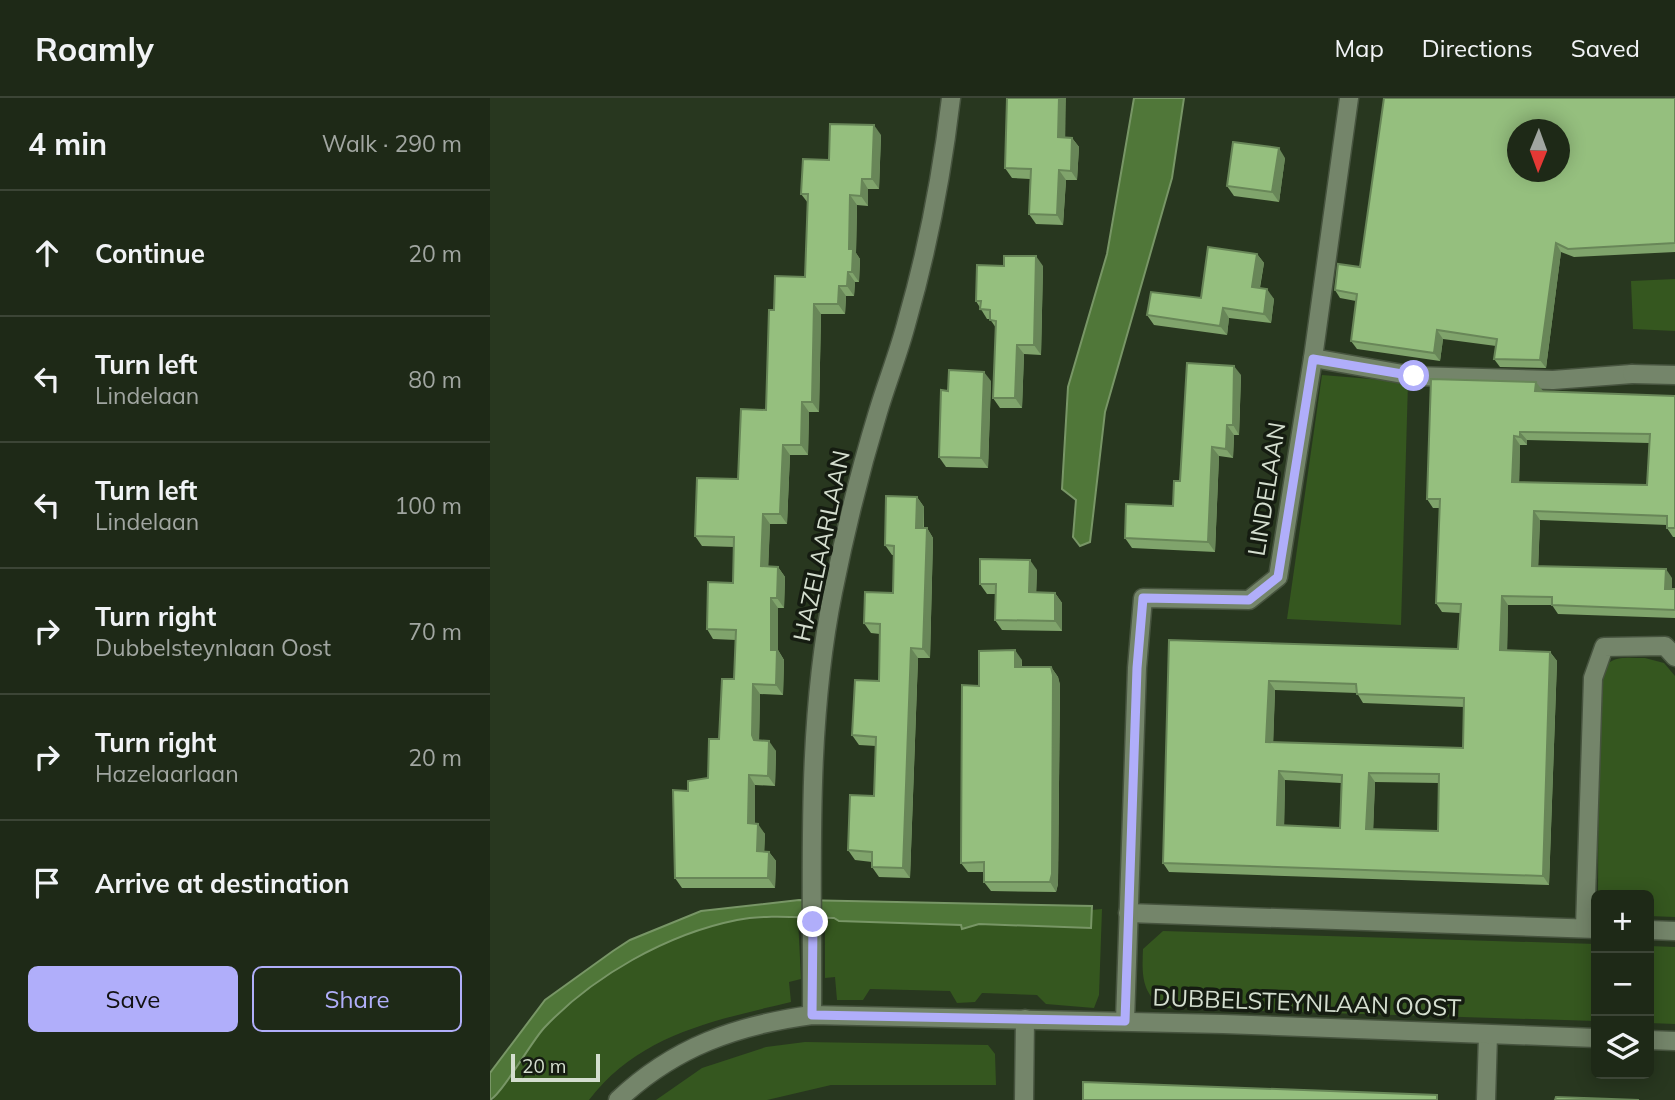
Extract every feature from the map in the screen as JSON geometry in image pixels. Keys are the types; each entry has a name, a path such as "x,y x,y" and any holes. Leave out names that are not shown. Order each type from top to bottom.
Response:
{"street":[{"name":"HAZELAARLAAN","path":"812,1015 811,835 818,690 832,593 877,413 907,324 925,253 951,98"},
{"name":"LINDELAAN","path":"1125,1021 1137,668 1143,598 1249,600 1278,577 1313,359 1349,98"},
{"path":"1313,359 1414,376 1553,380 1632,374 1675,375"},
{"path":"1591,890 1593,678 1604,647 1665,646 1675,657"},
{"path":"1128,913 1591,928"},
{"path":"1654,930 1675,931"},
{"name":"DUBBELSTEYNLAAN OOST","path":"618,1100 683,1052 763,1021 812,1015 1125,1021 1591,1038"},
{"path":"1024,1100 1025,1019"},
{"path":"1486,1100 1488,1035"},
{"path":"1654,1040 1675,1041"}],"shaded area":[{"path":"1134,98 1184,98 1172,178 1105,412 1090,542 1080,546 1073,537 1076,500 1062,489 1068,387 1107,254"},
{"path":"1675,279 1675,331 1633,329 1631,281"},
{"path":"1322,375 1408,382 1401,625 1287,619"},
{"path":"1624,658 1645,658 1664,663 1675,676 1675,917 1654,916 1654,890 1598,890 1599,677 1607,664"},
{"path":"799,900 1092,906 1091,928 979,924 962,929 961,925 786,917 749,918 711,927 658,947 585,991 544,1028 502,1088 490,1100 490,1073 545,1000 613,951 630,940 701,911"},
{"path":"1102,909 1099,995 1094,1008 1046,1004 1037,995 982,993 975,1002 957,1003 950,991 870,989 863,1000 837,1000 835,977 825,978 825,918 961,925 962,929 979,924 1091,927 1091,910"},
{"path":"798,918 801,979 789,982 791,1002 707,1024 655,1045 631,1059 589,1100 493,1100 535,1038 560,1011 632,960 687,934 714,926 746,919"},
{"path":"1163,931 1591,944 1591,1021 1163,1008 1150,996 1144,982 1143,949"},
{"path":"1654,946 1675,947 1675,1024 1654,1023"},
{"path":"805,1042 988,1045 995,1054 996,1085 831,1085 767,1100 656,1100 702,1068 766,1047"}],"building":[{"path":"1007,98 1059,98 1058,137 1072,138 1071,171 1059,170 1057,215 1029,214 1031,169 1005,168"},
{"path":"1384,98 1675,98 1675,243 1568,249 1556,243 1540,360 1494,359 1497,339 1437,330 1434,353 1351,341 1357,294 1335,290 1338,264 1360,267"},
{"path":"830,124 874,125 872,179 862,179 861,196 850,195 849,249 853,249 852,272 848,272 847,286 839,286 838,304 814,304 812,402 802,402 801,445 783,445 780,514 763,514 761,566 778,567 777,598 771,598 771,650 777,650 776,685 753,684 752,735 754,740 769,741 768,776 749,775 748,823 758,824 757,851 769,852 768,878 675,878 673,790 688,791 688,781 708,778 709,739 719,739 722,679 734,679 736,630 707,629 708,582 733,583 734,537 695,536 697,478 738,479 741,409 766,410 769,310 774,310 775,276 805,277 808,194 801,194 803,159 829,160"},
{"path":"1233,142 1279,148 1272,192 1227,186"},
{"path":"1208,247 1257,254 1252,287 1267,289 1264,314 1223,308 1220,326 1147,315 1151,292 1201,298"},
{"path":"1004,256 1036,256 1034,345 1017,345 1015,398 993,398 996,321 990,320 990,310 980,309 981,301 976,301 977,265 1004,266"},
{"path":"1187,363 1234,366 1233,425 1227,425 1226,449 1212,447 1208,542 1125,538 1126,504 1173,506 1174,481 1180,481"},
{"path":"949,370 984,372 981,458 939,457 941,390 948,391"},
{"path":"1431,379 1536,382 1535,391 1675,396 1675,528 1667,528 1667,516 1534,511 1532,566 1666,569 1665,589 1675,589 1675,610 1552,605 1552,597 1502,596 1500,650 1550,652 1543,876 1163,863 1169,640 1458,649 1461,604 1436,603 1440,499 1427,499","holes":["1520,432 1650,434 1647,485 1512,482 1514,436 1520,437","1269,681 1356,684 1357,694 1464,698 1463,748 1266,742","1279,771 1342,775 1340,828 1277,825","1369,773 1439,774 1438,831 1366,829"]},
{"path":"886,496 917,497 916,528 927,528 923,649 911,648 903,868 872,867 872,852 848,850 850,795 874,796 876,737 852,735 855,680 879,681 880,624 864,623 865,592 893,593 894,546 885,545"},
{"path":"980,559 1030,560 1029,592 1055,593 1055,621 995,620 996,584 980,584"},
{"path":"1015,650 1015,667 1051,667 1053,675 1050,882 984,882 984,862 961,863 962,685 979,686 979,651"},
{"path":"1083,1082 1437,1095 1437,1100 1083,1100"},
{"path":"1556,1097 1639,1100 1555,1100"}],"route":[{"path":"813,922 812,1015 1125,1021 1137,668 1143,598 1249,600 1278,577 1313,359 1414,376"}]}
